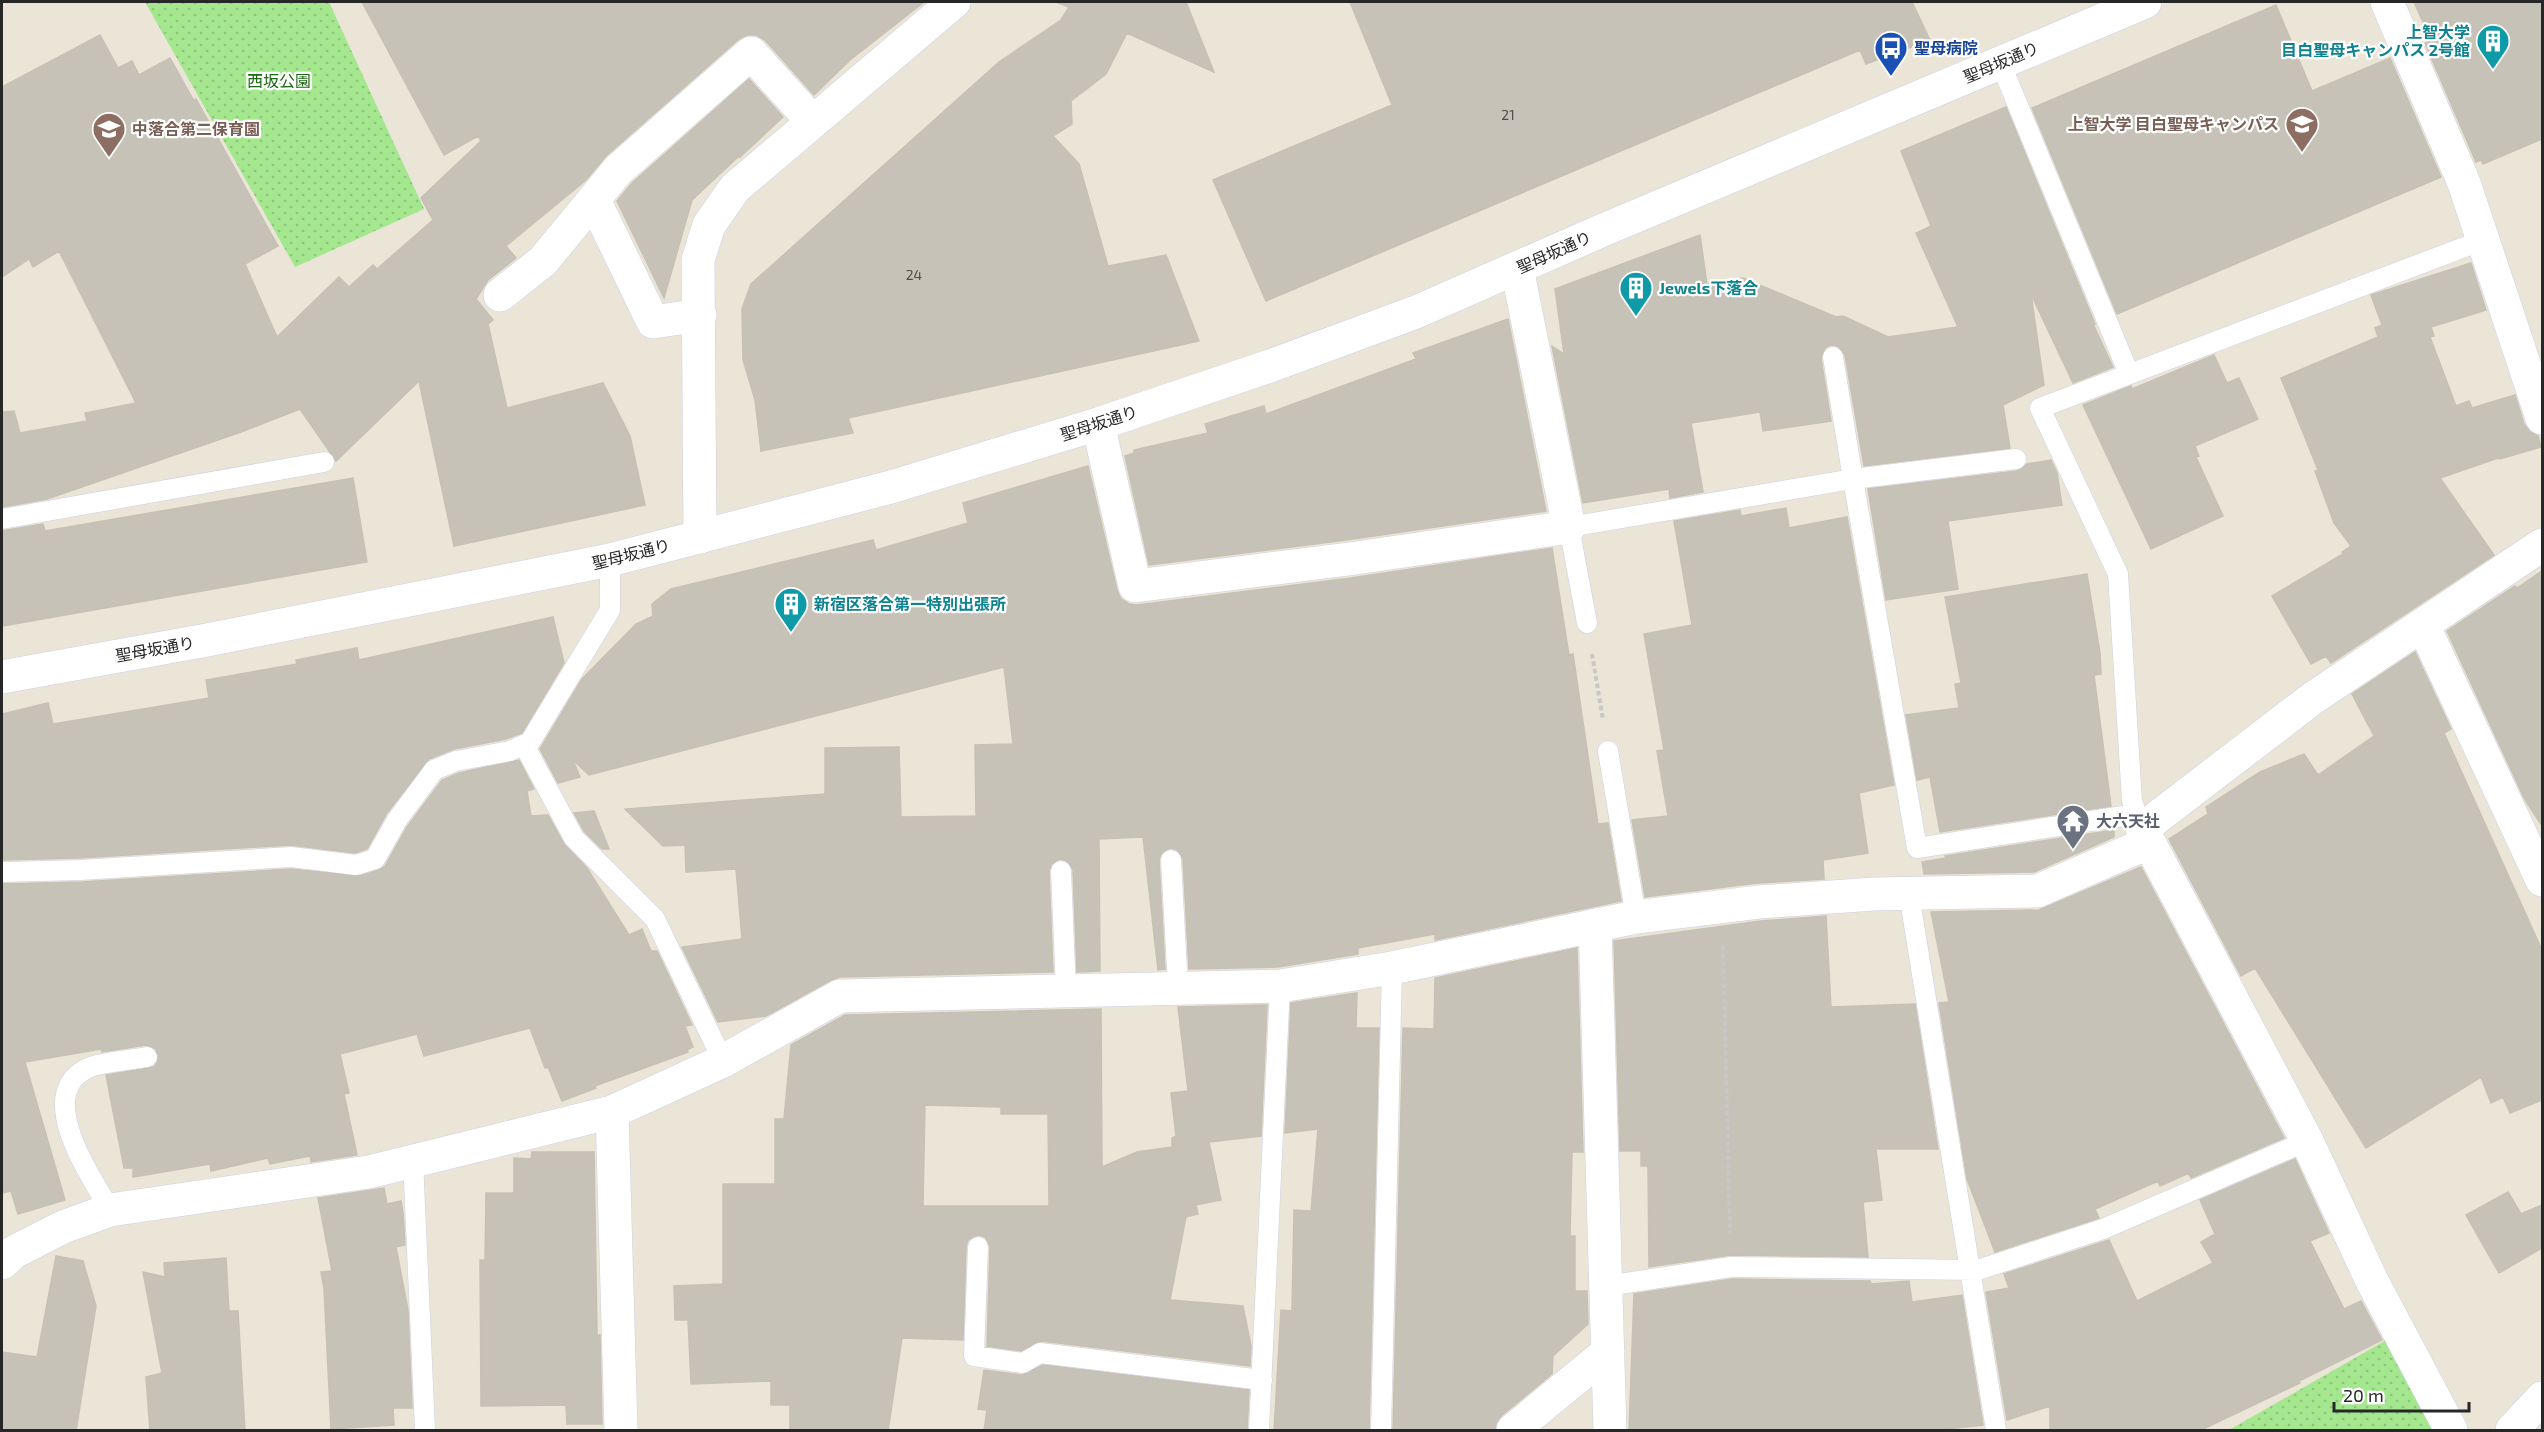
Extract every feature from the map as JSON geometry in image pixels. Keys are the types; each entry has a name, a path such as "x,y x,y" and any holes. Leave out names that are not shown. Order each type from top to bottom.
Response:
{"street":[{"path":"700,537 698,260 709,225 735,188 954,2"},
{"name":"聖母坂通り","path":"2,677 207,640 610,560 891,487 1098,424 1416,312 2145,2"},
{"path":"2386,2 2464,183 2542,418"},
{"path":"500,295 543,261 618,170 752,53 813,122"},
{"path":"594,200 653,322 699,315"},
{"path":"1098,424 1135,586 1569,527 1517,268"},
{"path":"2,1263 14,1252 63,1227 110,1210 369,1172 612,1112 723,1061 840,996 1280,986 1392,968 1636,917 1722,906 1909,894 2038,891 2142,829 2313,698 2542,545"},
{"path":"2423,624 2542,880"},
{"path":"2142,829 2307,1141 2372,1281 2451,1431"},
{"path":"1595,925 1610,1431"},
{"path":"612,1112 621,1431"},
{"path":"1513,1431 1608,1352"},
{"path":"2515,1429 2542,1398"}],"lane":[{"path":"2000,62 2129,374"},
{"path":"1833,357 1917,848 2142,829 2132,801 2118,574 2040,408 2483,240"},
{"path":"1587,623 1569,527 1853,479 2016,459"},
{"path":"2,519 324,462"},
{"path":"2,872 80,870 168,862 291,857 356,865 375,859 397,820 434,770 456,761 510,751 530,742 610,610 610,560"},
{"path":"524,745 574,838 655,920 723,1061"},
{"path":"1608,751 1636,917"},
{"path":"1171,860 1178,988"},
{"path":"1061,871 1066,991"},
{"path":"1909,894 1996,1431"},
{"path":"1381,1431 1392,968"},
{"path":"1260,1431 1280,986"},
{"path":"110,1210 77,1153 63,1106 69,1083 88,1068 147,1057"},
{"path":"1606,1286 1731,1267 1978,1270 2103,1229 2307,1141"},
{"path":"413,1161 425,1431"},
{"path":"978,1247 974,1356 1023,1363 1040,1353 1262,1380"}],"path":[{"path":"1587,623 1608,751"},
{"path":"1722,906 1731,1267"}],"green space":[{"name":"西坂公園","path":"145,2 329,2 424,209 295,267"},
{"path":"2388,1339 2436,1430 2229,1430"}],"building":[{"path":"362,2 924,2 850,60 814,95 765,40 756,35 747,35 739,39 606,156 586,180 506,246 516,258 488,280 476,299 493,320 488,324 507,408 603,383 630,436 645,505 454,546 419,381 336,461 300,409 241,432 47,499 2,507 2,412 14,411 20,433 87,421 85,413 136,403 59,251 33,267 29,259 2,277 2,87 100,35 118,68 132,61 139,75 170,58 194,101 196,99 278,246 245,264 277,337 339,277 349,287 373,265 377,269 433,220 421,198 481,141 478,136 444,155"},
{"path":"1056,2 1186,2 1214,72 1127,33 1106,74 1071,101 1072,124 1053,136 1079,164 1108,266 1166,255 1199,341 848,418 853,433 761,451 755,400 743,360 742,309 751,284 999,62 1061,20 1069,7"},
{"path":"1350,2 1912,2 1930,40 1866,64 1860,50 1266,301 1213,180 1392,105"},
{"name":"上智大学 目白聖母キャンパス 2号館","path":"2414,2 2542,2 2542,139 2483,164 2481,160 2476,162 2425,43 2431,40"},
{"path":"2276,5 2312,91 2390,58 2441,177 2117,314 2032,108"},
{"path":"749,79 783,117 692,200 664,298 617,201 632,183"},
{"path":"2006,107 2095,324 2093,324 2113,367 2073,383 2031,294 2044,385 2003,405 2010,448 1864,466 1845,355 1838,346 1830,345 1825,348 1821,358 1831,421 1763,431 1760,412 1691,423 1703,492 1670,498 1669,489 1583,503 1552,346 1564,354 1555,289 1700,235 1707,284 1743,278 1836,317 1843,316 1888,337 1958,327 1916,233 1931,226 1901,151"},
{"path":"2471,263 2486,310 2431,327 2434,336 2430,337 2456,406 2469,401 2472,408 2515,395 2524,424 2530,432 2538,436 2541,447 2498,458 2440,478 2494,555 2331,663 2326,656 2311,664 2272,596 2343,554 2342,552 2351,546 2334,523 2315,471 2318,470 2281,378 2378,337 2375,328 2382,325 2371,295"},
{"path":"1508,319 1546,511 1149,565 1125,456 1134,453 1134,450 1208,433 1205,424 1264,406 1266,414 1416,359 1413,353"},
{"path":"2214,355 2227,383 2239,378 2258,419 2195,446 2199,456 2196,457 2223,516 2151,549 2083,405 2131,386 2132,389"},
{"path":"2051,460 2057,473 2062,505 1948,521 1958,589 1886,600 1868,489 2017,471 2027,464"},
{"path":"1088,466 1117,590 1121,599 1129,604 1137,605 1351,578 1552,548 1569,655 1573,654 1598,824 1608,823 1621,901 1435,940 1435,934 1358,948 1358,954 1278,967 1189,969 1183,859 1177,850 1170,848 1161,854 1159,860 1165,969 1158,970 1143,837 1099,839 1100,971 1077,972 1073,870 1067,861 1060,859 1051,865 1049,872 1053,972 840,977 766,1016 718,1022 682,947 742,939 736,869 686,872 685,845 663,846 625,809 825,794 825,748 899,747 901,817 976,816 975,745 1013,744 1004,667 589,775 573,760 580,777 558,783 540,749 582,679 636,624 653,616 652,604 671,589 873,540 876,550 968,523 963,503"},
{"path":"353,478 367,562 2,626 2,531 43,524 45,531"},
{"path":"1786,508 1789,528 1847,517 1894,785 1859,793 1868,853 1823,860 1824,879 1757,883 1645,897 1632,820 1668,816 1657,751 1664,750 1644,634 1692,625 1674,521 1740,510 1741,516"},
{"path":"2542,571 2542,826 2525,800 2447,631"},
{"path":"2087,574 2100,653 2101,674 2094,675 2111,806 1940,832 1930,777 1917,780 1906,715 1959,708 1955,684 1961,683 1945,597"},
{"path":"553,617 564,663 522,733 506,739 454,749 429,759 387,813 367,849 355,853 290,845 79,858 2,860 2,714 48,703 53,724 209,698 206,680 297,664 296,660 357,648 359,660"},
{"path":"2415,652 2451,729 2444,733 2542,950 2542,1100 2510,1113 2503,1097 2491,1103 2481,1077 2366,1148 2255,968 2241,976 2169,839 2208,814 2206,807 2260,772 2304,754 2318,775 2374,736 2352,694"},
{"path":"519,760 534,789 527,791 531,816 548,815 564,844 587,868 629,935 642,929 651,951 657,951 692,1025 685,1026 693,1047 687,1050 688,1052 595,1086 596,1088 562,1101 548,1067 545,1068 530,1028 424,1056 417,1034 340,1054 349,1093 344,1094 357,1155 311,1162 310,1156 270,1164 268,1158 211,1171 210,1164 133,1177 133,1168 124,1168 106,1075 154,1067 158,1061 156,1049 146,1045 102,1052 101,1049 25,1062 65,1200 18,1214 11,1191 2,1193 2,884 81,882 291,869 360,876 385,866 407,827 442,780 459,773"},
{"path":"594,811 609,849 602,849 584,831 574,813"},
{"path":"2114,830 2114,837 2034,872 1924,874 1922,862 1946,858 1945,856"},
{"path":"2141,867 2284,1138 2191,1178 2189,1173 2160,1186 2158,1181 2095,1209 2099,1218 1995,1252 1967,1179 1939,1003 1949,1002 1931,912 2039,910"},
{"path":"1826,916 1831,1007 1915,1004 1938,1149 1876,1149 1882,1200 1863,1202 1868,1257 1731,1255 1649,1267 1648,1166 1641,1166 1641,1151 1620,1151 1614,941 1761,921"},
{"path":"1577,948 1583,1152 1572,1152 1570,1236 1575,1236 1575,1291 1587,1291 1588,1324 1553,1356 1552,1374 1501,1416 1496,1423 1495,1431 1393,1431 1403,1028 1434,1029 1435,978"},
{"path":"1357,993 1356,1028 1379,1028 1369,1431 1274,1431 1281,1310 1292,1311 1294,1210 1311,1211 1318,1129 1285,1133 1291,1003"},
{"path":"1267,1005 1261,1136 1209,1142 1221,1200 1196,1205 1198,1214 1186,1217 1170,1300 1243,1306 1251,1346 1250,1366 1041,1341 1021,1351 987,1346 990,1247 985,1237 978,1235 968,1240 966,1247 963,1340 902,1338 888,1431 790,1431 790,1405 771,1405 771,1381 691,1384 688,1320 675,1320 674,1286 723,1284 723,1184 775,1184 775,1119 784,1119 791,1045 845,1015 1101,1009 1102,1167 1137,1152 1172,1147 1172,1138 1176,1136 1171,1093 1188,1091 1178,1007","holes":["925,1105 1001,1107 1001,1114 1048,1114 1049,1206 923,1206"]},
{"path":"532,1152 594,1152 597,1335 600,1335 602,1424 567,1424 566,1405 481,1406 480,1260 485,1260 486,1193 514,1193 514,1158 531,1159"},
{"path":"2295,1159 2329,1233 2310,1241 2344,1309 2361,1301 2382,1340 2299,1381 2300,1383 2199,1431 2050,1431 2050,1406 2007,1420 1986,1292 2009,1288 2004,1274 2109,1240 2137,1301 2213,1263 2201,1242 2215,1234 2200,1200"},
{"path":"384,1188 387,1204 401,1201 403,1213 405,1245 396,1247 408,1310 412,1408 393,1408 394,1425 331,1429 324,1289 321,1272 332,1271 318,1198"},
{"path":"2508,1192 2521,1214 2542,1205 2542,1248 2499,1273 2466,1215"},
{"path":"56,1256 83,1261 96,1306 76,1431 2,1431 2,1352 37,1357"},
{"path":"226,1258 229,1311 238,1311 245,1431 150,1431 146,1377 162,1373 143,1272 165,1277 164,1263"},
{"path":"1732,1279 1870,1281 1871,1284 1909,1281 1912,1302 1962,1295 1983,1425 1928,1431 1629,1431 1634,1294"},
{"path":"1043,1365 1249,1390 1247,1431 984,1431 987,1410 978,1409 984,1370 1022,1375"}],"place":[{"name":"上智大学 目白聖母キャンパス 2号館","path":"2493,70"},
{"name":"聖母病院","path":"1891,77"},
{"name":"上智大学 目白聖母キャンパス","path":"2302,153"},
{"name":"中落合第二保育園","path":"109,158"},
{"name":"Jewels下落合","path":"1636,317"},
{"name":"新宿区落合第一特別出張所","path":"791,633"},
{"name":"大六天社","path":"2073,850"}]}
